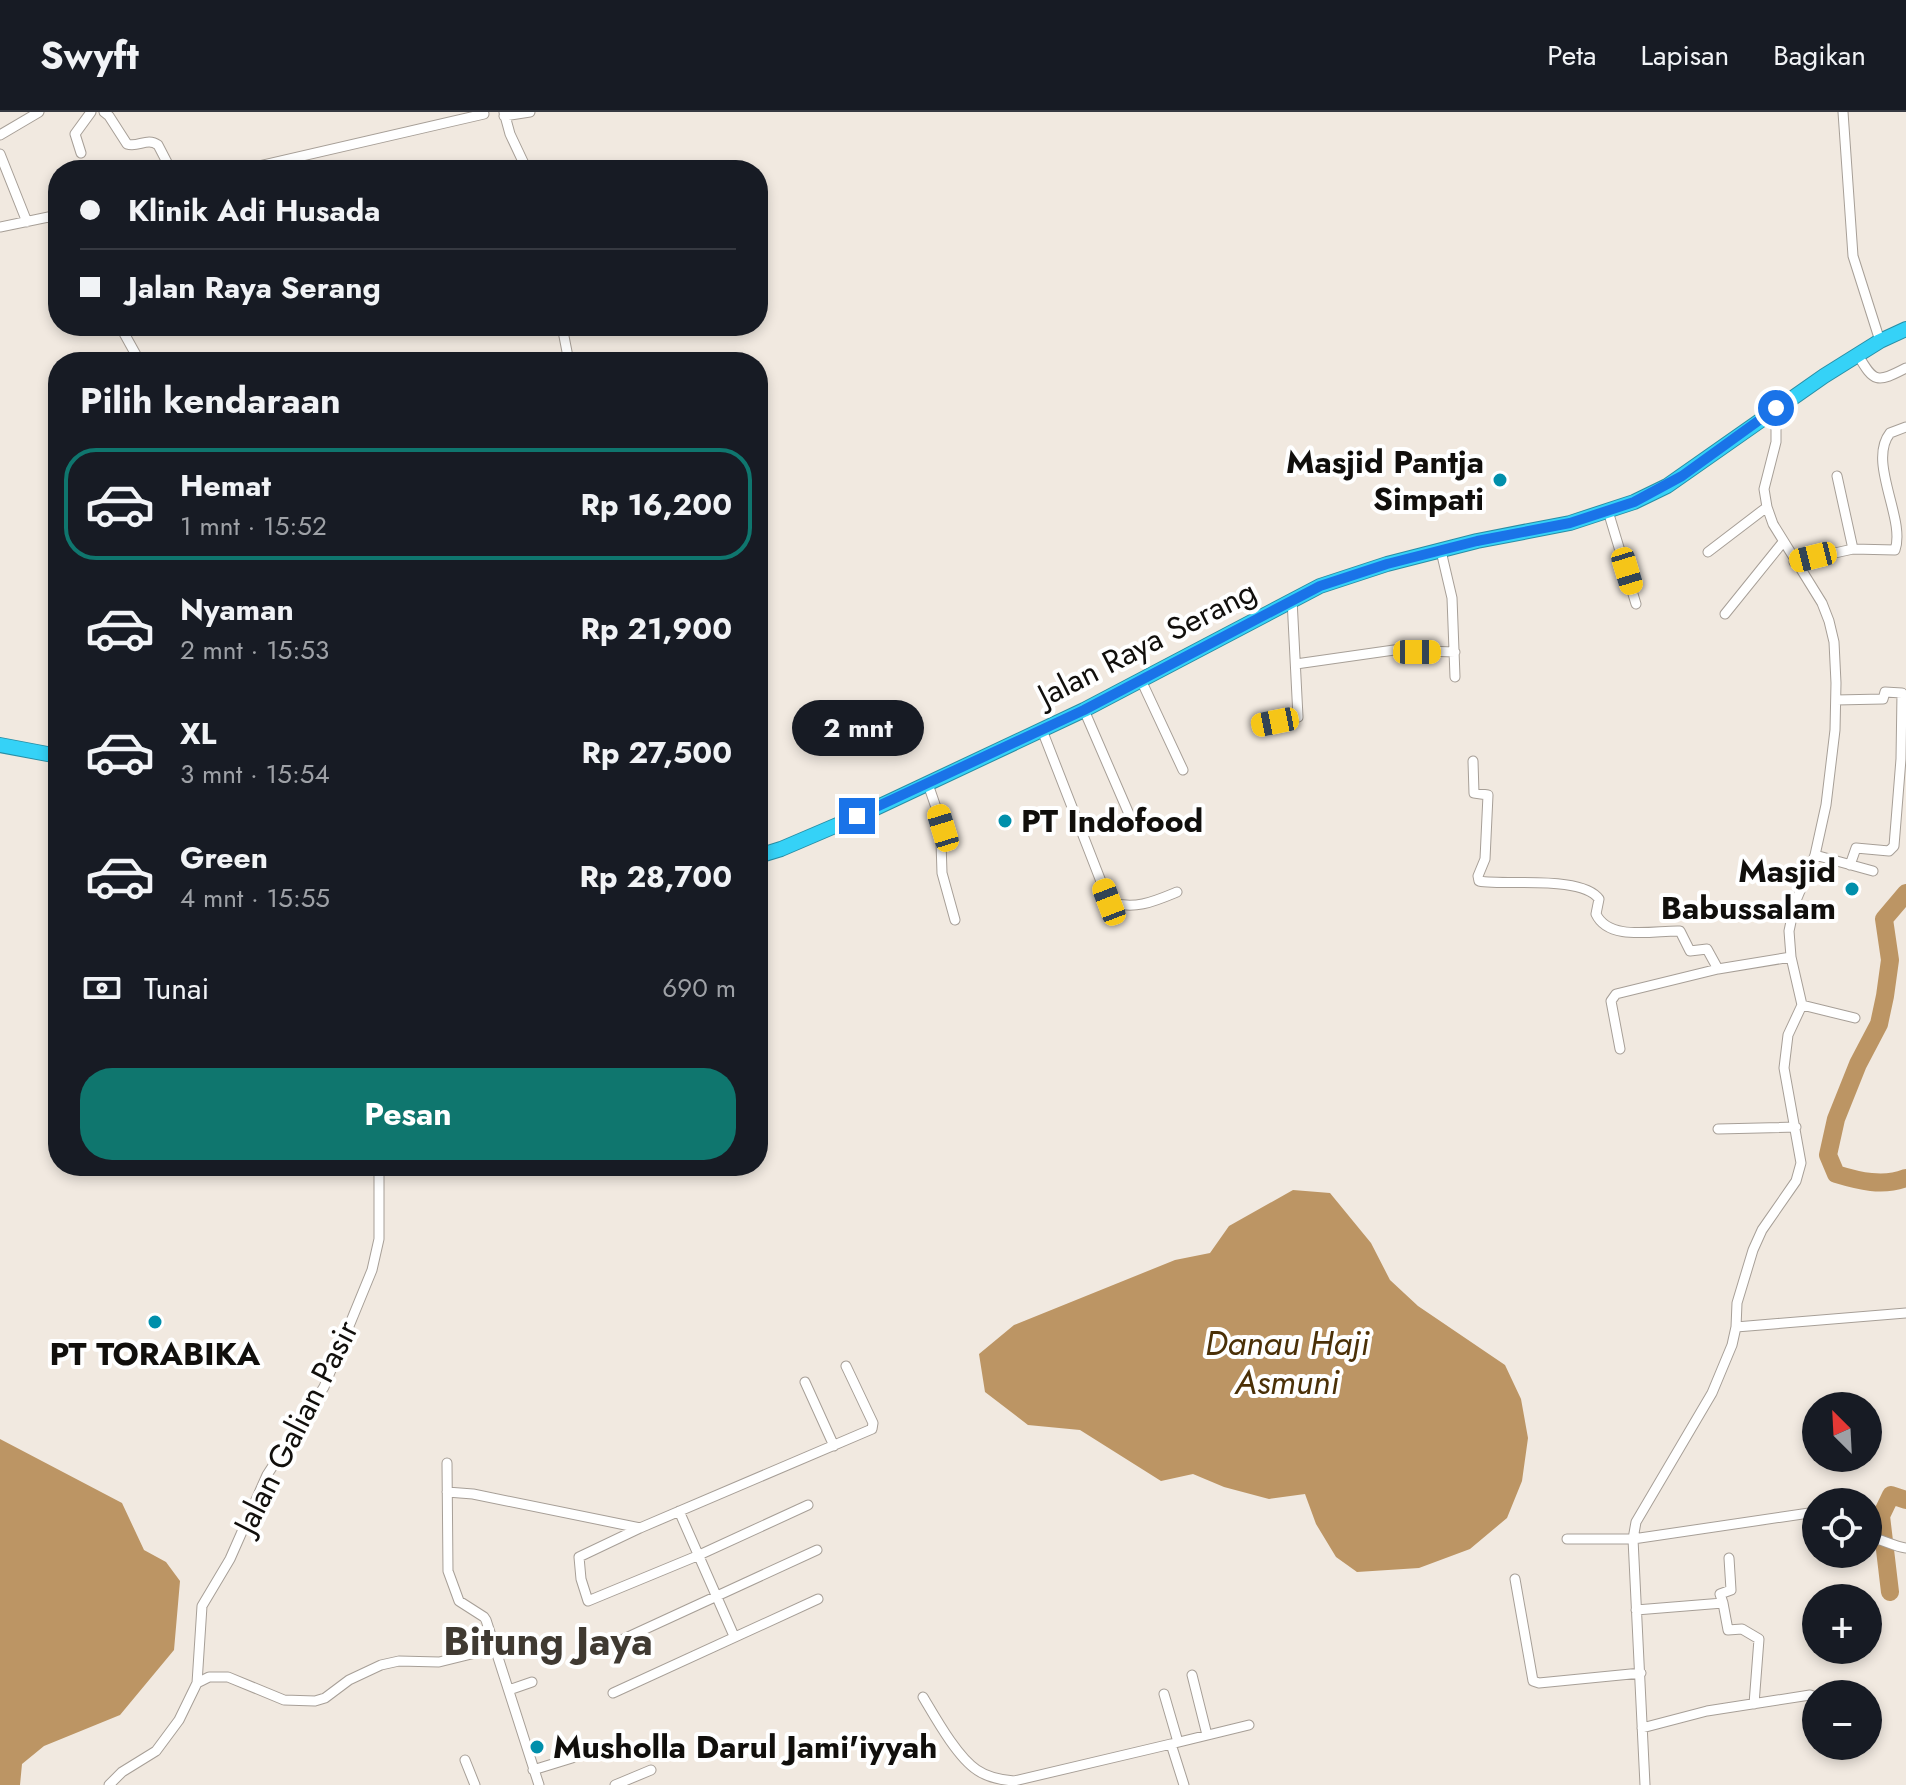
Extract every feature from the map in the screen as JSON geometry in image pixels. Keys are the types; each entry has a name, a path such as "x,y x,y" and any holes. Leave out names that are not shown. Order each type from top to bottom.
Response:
{"highway":[{"name":"Jalan Raya Serang","path":"768,853 807,839 1084,710 1320,586 1387,564 1570,523 1667,486 1741,436 1776,408 1880,341 1906,329"},
{"path":"0,745 48,754"}],"street":[{"path":"0,135 39,112"},
{"path":"81,153 75,134 91,112"},
{"path":"104,112 127,144 133,146 146,142 158,145 166,160"},
{"path":"284,160 483,113 505,117 530,112"},
{"path":"1843,112 1853,256 1880,341"},
{"path":"505,117 523,160"},
{"path":"0,154 27,222"},
{"path":"0,227 48,217"},
{"path":"1858,355 1876,379 1887,378 1906,368"},
{"path":"1645,1785 1633,1539 1636,1522 1712,1393 1736,1327 1737,1303 1753,1250 1762,1230 1796,1181 1801,1163 1787,1094 1784,1059 1788,1035 1802,1005 1791,957 1790,920 1815,855 1826,805 1836,700 1834,642 1829,621 1822,603 1783,542 1767,507 1764,489 1776,442 1776,408"},
{"path":"1895,550 1897,531 1884,443 1890,433 1906,427"},
{"path":"1837,476 1853,549"},
{"path":"1708,552 1767,507"},
{"path":"1608,511 1636,604"},
{"path":"1725,614 1783,542"},
{"path":"1794,562 1853,549 1906,553"},
{"path":"1441,551 1452,598 1455,677"},
{"path":"1257,725 1298,717 1292,599"},
{"path":"1296,664 1394,650 1455,652"},
{"path":"1141,680 1183,770"},
{"path":"1836,700 1884,699 1885,692 1902,693 1901,759 1894,846 1889,851 1854,849 1850,865"},
{"path":"1084,710 1129,814"},
{"path":"1042,730 1109,902 1126,907 1143,906 1177,892"},
{"path":"1473,761 1474,793 1488,795 1485,859 1479,881 1525,882 1593,892 1599,899 1596,914 1601,922 1639,934 1680,931 1690,951 1707,949 1718,969"},
{"path":"928,784 943,828 942,873 955,920"},
{"path":"1815,855 1873,871"},
{"path":"1620,1049 1612,997 1718,969 1791,957"},
{"path":"1802,1005 1855,1018"},
{"path":"1718,1129 1796,1127"},
{"name":"Jalan Galian Pasir","path":"197,1683 202,1606 230,1559 267,1475 324,1387 372,1270 379,1239 379,1176"},
{"path":"1736,1327 1906,1313"},
{"path":"808,1505 588,1601 581,1579 579,1557 873,1426 846,1366"},
{"path":"805,1382 834,1446"},
{"path":"447,1463 446,1549 451,1581 459,1601 484,1617 539,1785"},
{"path":"447,1492 473,1494 640,1528"},
{"path":"679,1511 734,1636"},
{"path":"1567,1539 1633,1539 1802,1514"},
{"path":"1882,1539 1892,1546 1906,1548"},
{"path":"604,1648 817,1550"},
{"path":"1729,1558 1731,1589 1720,1594 1728,1630 1742,1629 1759,1639 1754,1704"},
{"path":"1515,1579 1533,1681 1539,1683 1641,1673"},
{"path":"613,1693 818,1599"},
{"path":"1636,1610 1723,1603"},
{"path":"109,1785 122,1772 156,1751 179,1720 197,1683 219,1675 284,1700 315,1701 381,1665 399,1661 439,1662 496,1648"},
{"path":"1192,1675 1207,1735"},
{"path":"509,1690 532,1682"},
{"path":"1164,1694 1184,1785"},
{"path":"923,1697 945,1734 975,1769 1014,1781 1249,1725"},
{"path":"1642,1728 1707,1711 1802,1699"},
{"path":"533,1770 572,1758"},
{"path":"465,1760 475,1785"},
{"path":"615,1785 651,1770"}],"water":[{"name":"Danau Haji Asmuni","path":"1293,1190 1330,1193 1371,1243 1390,1280 1418,1306 1505,1365 1521,1399 1528,1438 1522,1481 1507,1518 1470,1549 1419,1568 1357,1572 1336,1557 1316,1524 1305,1494 1269,1499 1224,1487 1193,1474 1161,1481 1080,1430 1028,1425 985,1392 979,1354 1014,1325 1175,1260 1210,1253 1229,1226"},
{"path":"0,1439 122,1503 144,1550 166,1562 180,1581 174,1650 120,1715 44,1746 22,1764 20,1785 0,1785"}],"waterway":[{"path":"1906,893 1884,919 1890,960 1879,1024 1858,1064 1836,1119 1828,1155 1836,1174 1880,1183 1906,1178"},
{"path":"1890,1592 1881,1516 1891,1495 1906,1500"}],"place":[{"name":"Masjid Pantja Simpati","path":"1500,480"},
{"name":"PT Indofood","path":"1005,821"},
{"name":"Masjid Babussalam","path":"1852,889"},
{"name":"PT TORABIKA","path":"155,1322"},
{"name":"Musholla Darul Jami'iyyah","path":"537,1747"}],"district":[{"name":"Bitung Jaya","path":"548,1641"}],"route":[{"path":"857,816 1084,710 1320,586 1387,564 1477,541 1570,523 1634,502 1667,486 1741,436 1776,408"}]}
